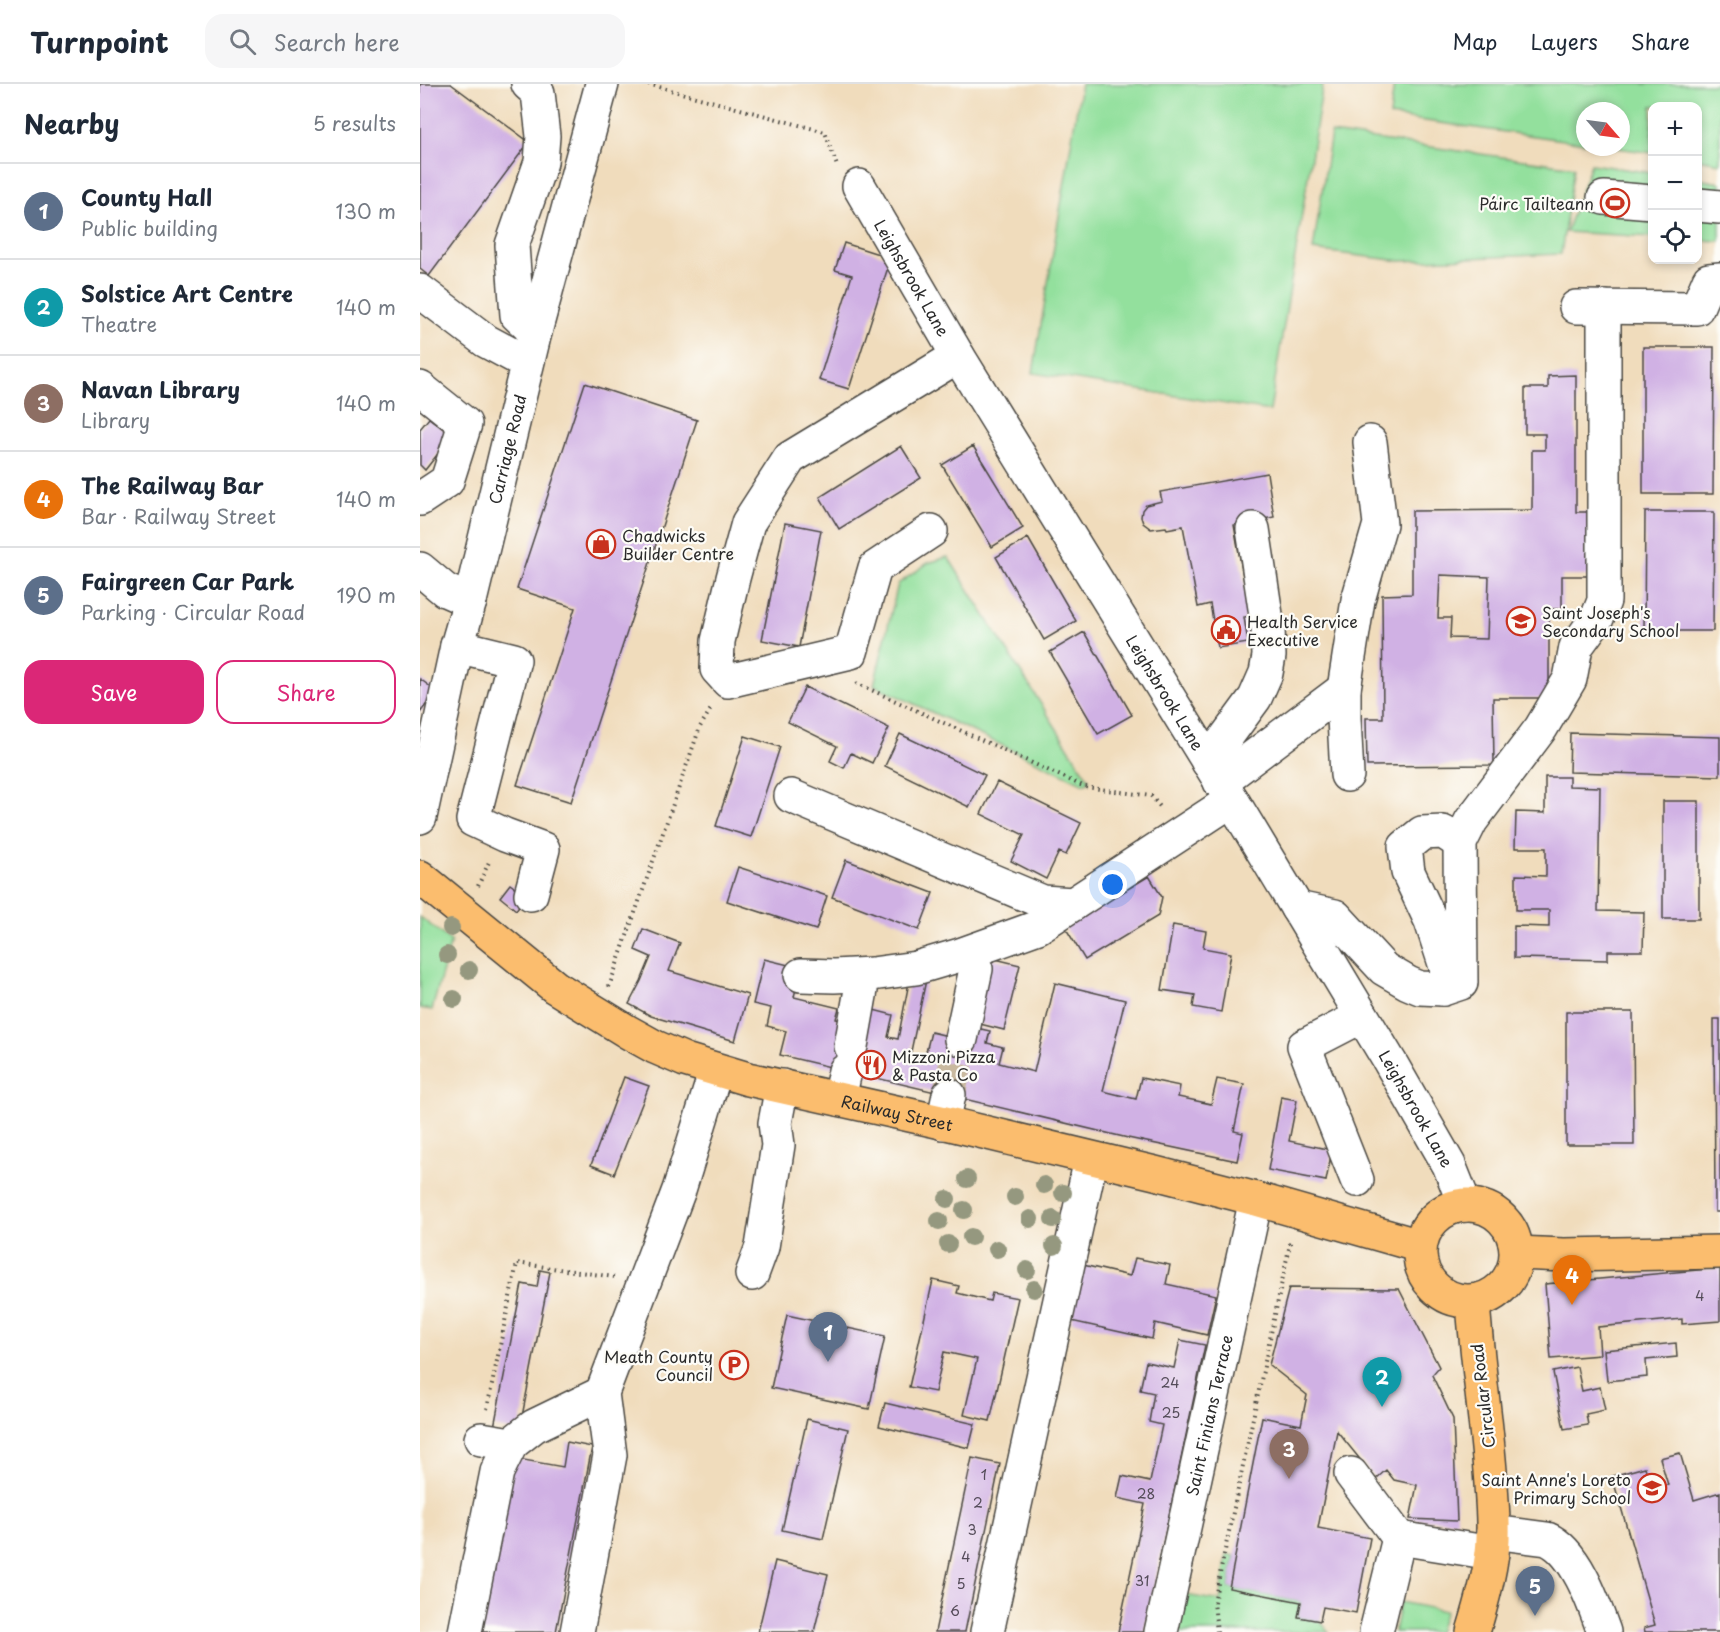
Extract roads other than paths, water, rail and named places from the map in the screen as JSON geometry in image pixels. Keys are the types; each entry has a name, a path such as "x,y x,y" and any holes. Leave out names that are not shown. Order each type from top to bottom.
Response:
{"main road":[{"name":"Railway Street","path":"420,877 555,987 655,1047 685,1060 782,1086 845,1072 1091,1159 1256,1199 1415,1261"},
{"path":"1478,1205 1495,1213 1507,1224 1514,1238 1516,1254 1515,1268 1508,1280 1499,1291 1487,1298 1487,1303 1459,1301 1445,1296 1433,1287 1425,1275 1421,1261 1415,1261 1424,1234 1436,1218 1452,1208 1478,1205"},
{"path":"1516,1254 1720,1252"},
{"name":"Circular Road","path":"1473,1632 1480,1611 1493,1542 1489,1450 1476,1351 1487,1303"}],"street":[{"path":"528,84 538,93 543,136 541,162 512,245 517,315 531,347"},
{"name":"Carriage Road","path":"420,817 457,646 470,601 531,347 602,84"},
{"name":"Leighsbrook Lane","path":"859,186 958,356 1220,781 1449,1165 1478,1205"},
{"path":"1604,198 1648,201"},
{"path":"1702,205 1720,207"},
{"path":"1297,908 1335,916 1383,969 1408,983 1420,988 1443,989 1461,982 1460,843 1471,821 1541,728 1570,678 1576,647 1597,618 1604,601 1590,307 1697,308 1709,280 1720,279"},
{"path":"420,291 486,341 531,347"},
{"path":"931,531 875,568 851,652 728,681 717,669 718,641 748,523 790,458 958,356"},
{"path":"420,388 465,424 447,481 420,499"},
{"path":"1347,775 1344,689 1358,600 1380,524 1371,442"},
{"path":"447,481 494,501"},
{"path":"801,975 872,974 916,968 1038,927 1181,833 1220,781 1266,674 1269,656 1268,628 1253,529"},
{"path":"420,569 445,590 470,601"},
{"path":"457,646 514,660 473,820 543,849 531,894"},
{"path":"1220,781 1344,689"},
{"path":"791,796 1043,902 1073,904"},
{"path":"1443,989 1449,976 1431,921 1408,872 1406,847 1422,833 1443,831 1460,843"},
{"path":"961,1039 976,969"},
{"path":"845,1072 861,990"},
{"path":"1357,1180 1304,1046 1362,1016"},
{"path":"577,1632 610,1455 602,1393 679,1190 716,1070"},
{"path":"775,1123 782,1086"},
{"path":"987,1632 1091,1159"},
{"name":"Saint Finians Terrace","path":"1161,1632 1256,1199"},
{"path":"465,1632 497,1472 496,1442 602,1393"},
{"path":"1351,1474 1399,1538"},
{"path":"1399,1538 1493,1542 1547,1539 1554,1542 1572,1559 1604,1632"},
{"path":"1376,1632 1399,1538"}],"tunnel":[{"path":"949,1095 961,1039"}],"place":[{"name":"Páirc Tailteann","path":"1615,203"},
{"name":"Chadwicks Builder Centre","path":"601,544"},
{"name":"Saint Joseph's Secondary School","path":"1521,621"},
{"name":"Health Service Executive","path":"1226,630"},
{"name":"Mizzoni Pizza & Pasta Co","path":"871,1065"},
{"name":"The Railway Bar","path":"1572,1305"},
{"name":"County Hall","path":"828,1362"},
{"name":"Meath County Council","path":"734,1365"},
{"name":"Solstice Art Centre","path":"1382,1407"},
{"name":"Navan Library","path":"1289,1479"},
{"name":"Saint Anne's Loreto Primary School","path":"1652,1488"},
{"name":"Fairgreen Car Park","path":"1535,1616"}]}
